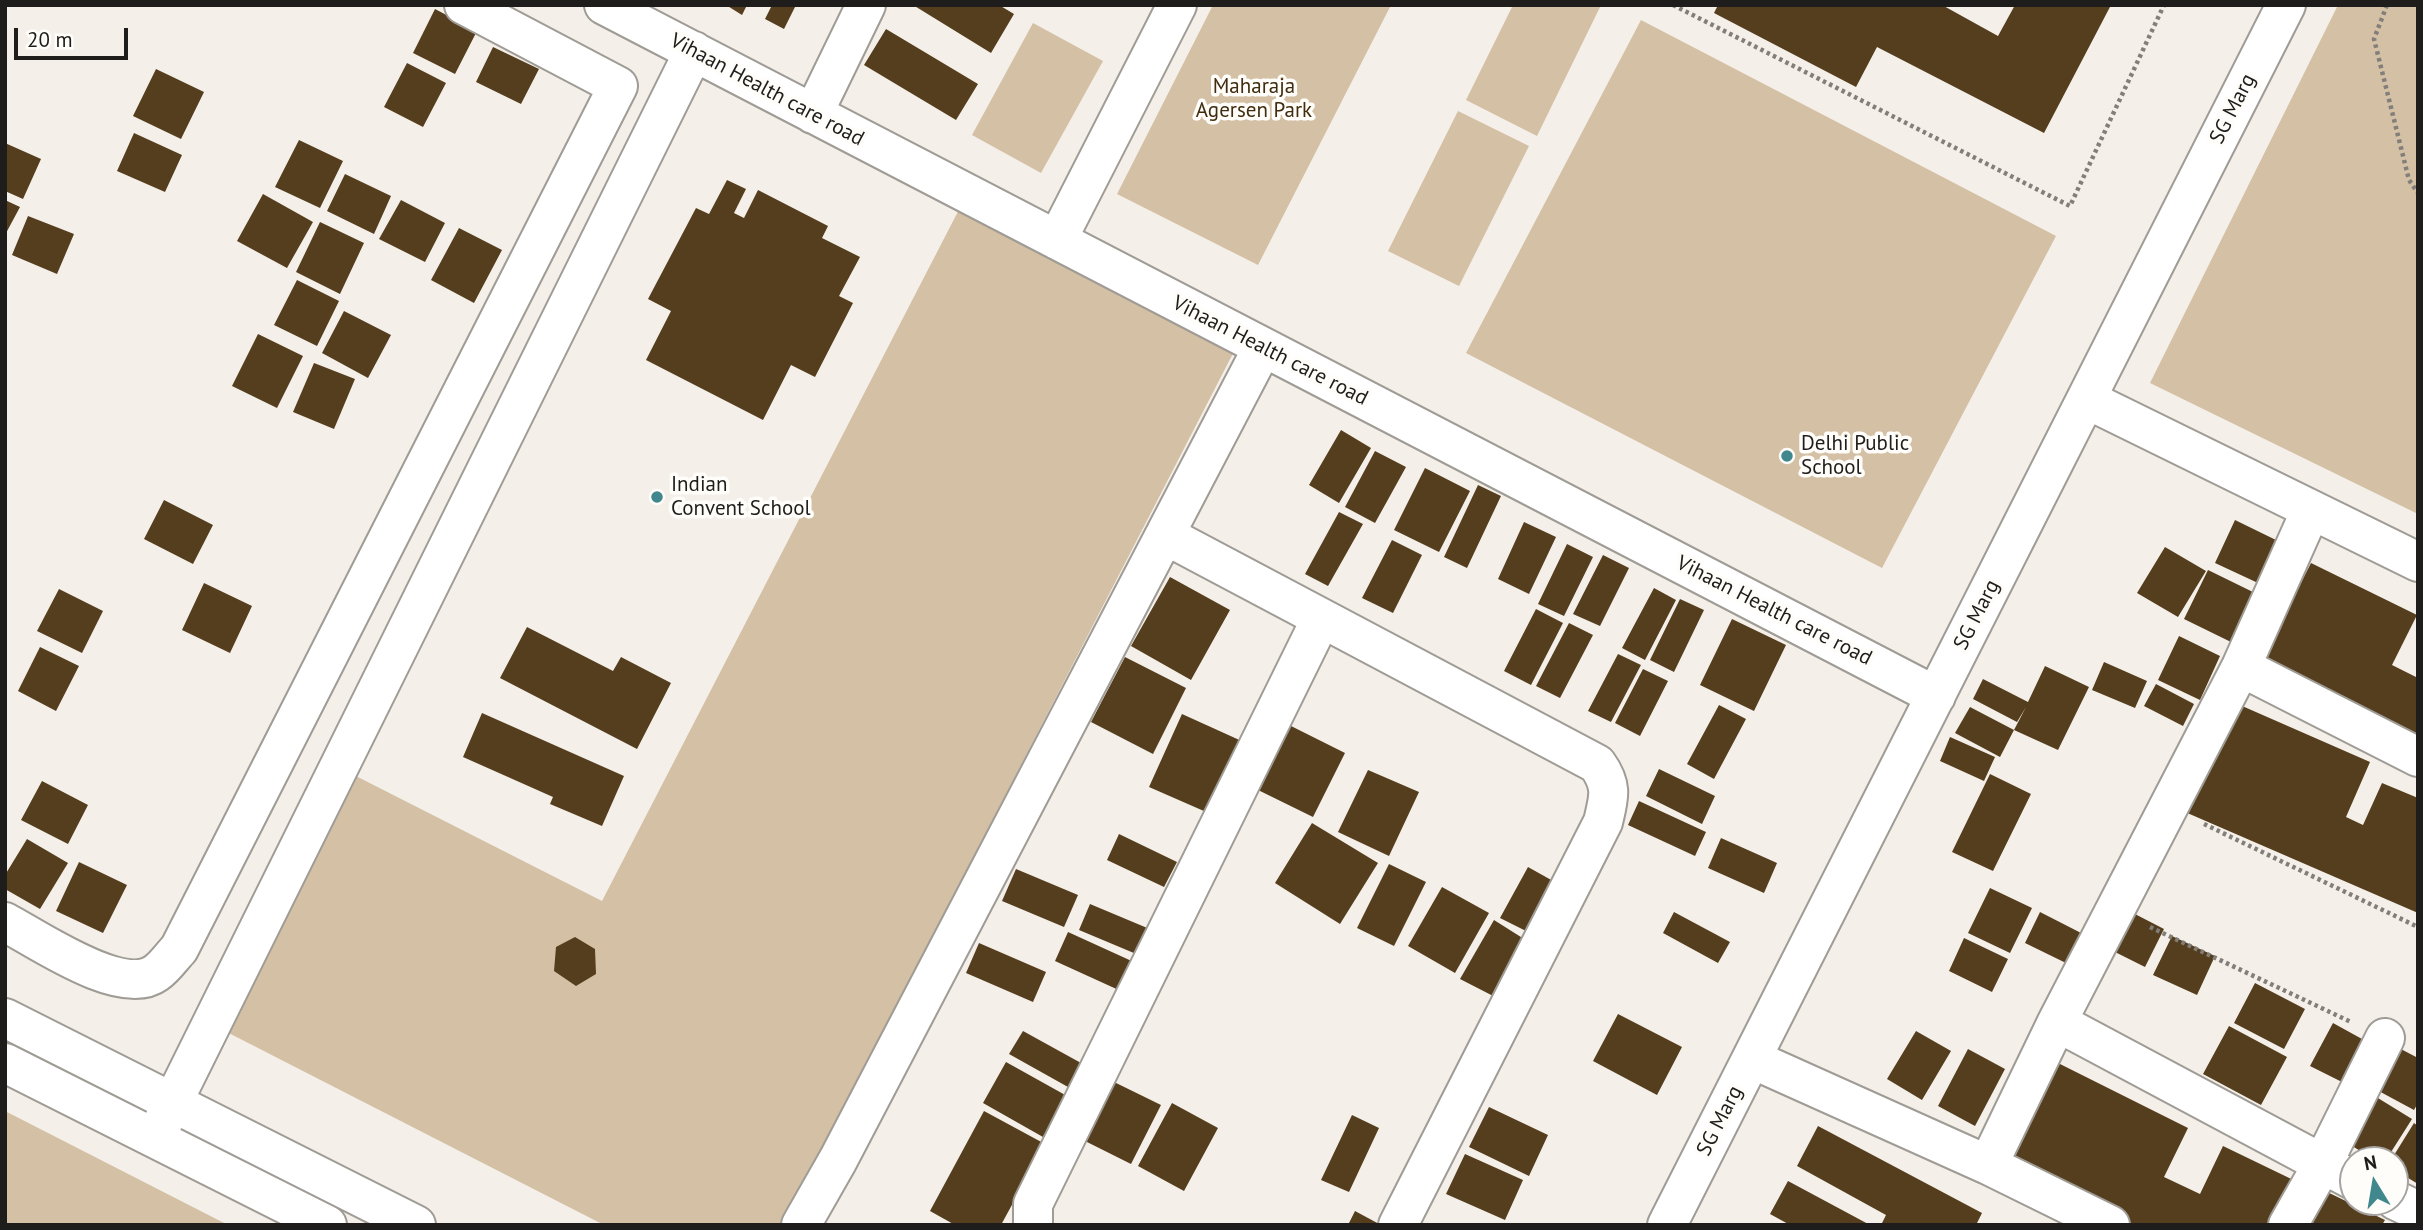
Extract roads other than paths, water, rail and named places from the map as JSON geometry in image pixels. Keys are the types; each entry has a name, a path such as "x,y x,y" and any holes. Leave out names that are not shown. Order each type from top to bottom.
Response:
{"street":[{"path":"5,922 95,971 128,979 155,975 179,949 618,86 464,5"},
{"name":"Vihaan Health care road","path":"604,5 1936,696"},
{"path":"813,114 866,5"},
{"path":"1057,240 1177,5"},
{"name":"SG Marg","path":"1667,1225 2286,5"},
{"path":"155,1138 694,51"},
{"path":"801,1225 845,1148 1263,347"},
{"path":"2086,399 2418,562"},
{"path":"1988,1165 2057,1022 2241,667 2311,510"},
{"path":"1165,535 1597,764 1608,778 1609,797 1602,822 1398,1225"},
{"path":"1033,1225 1033,1204 1321,619"},
{"path":"2241,667 2418,757"},
{"path":"5,1018 416,1225"},
{"path":"2057,1022 2338,1172"},
{"path":"2288,1225 2338,1172 2385,1038"},
{"path":"1752,1059 1988,1165 2110,1225"},
{"path":"5,1063 327,1225"}],"place":[{"name":"Delhi Public School","path":"1787,456"},
{"name":"Indian Convent School","path":"657,497"}],"park label":[{"name":"Maharaja Agersen Park","path":"1254,99"}]}
